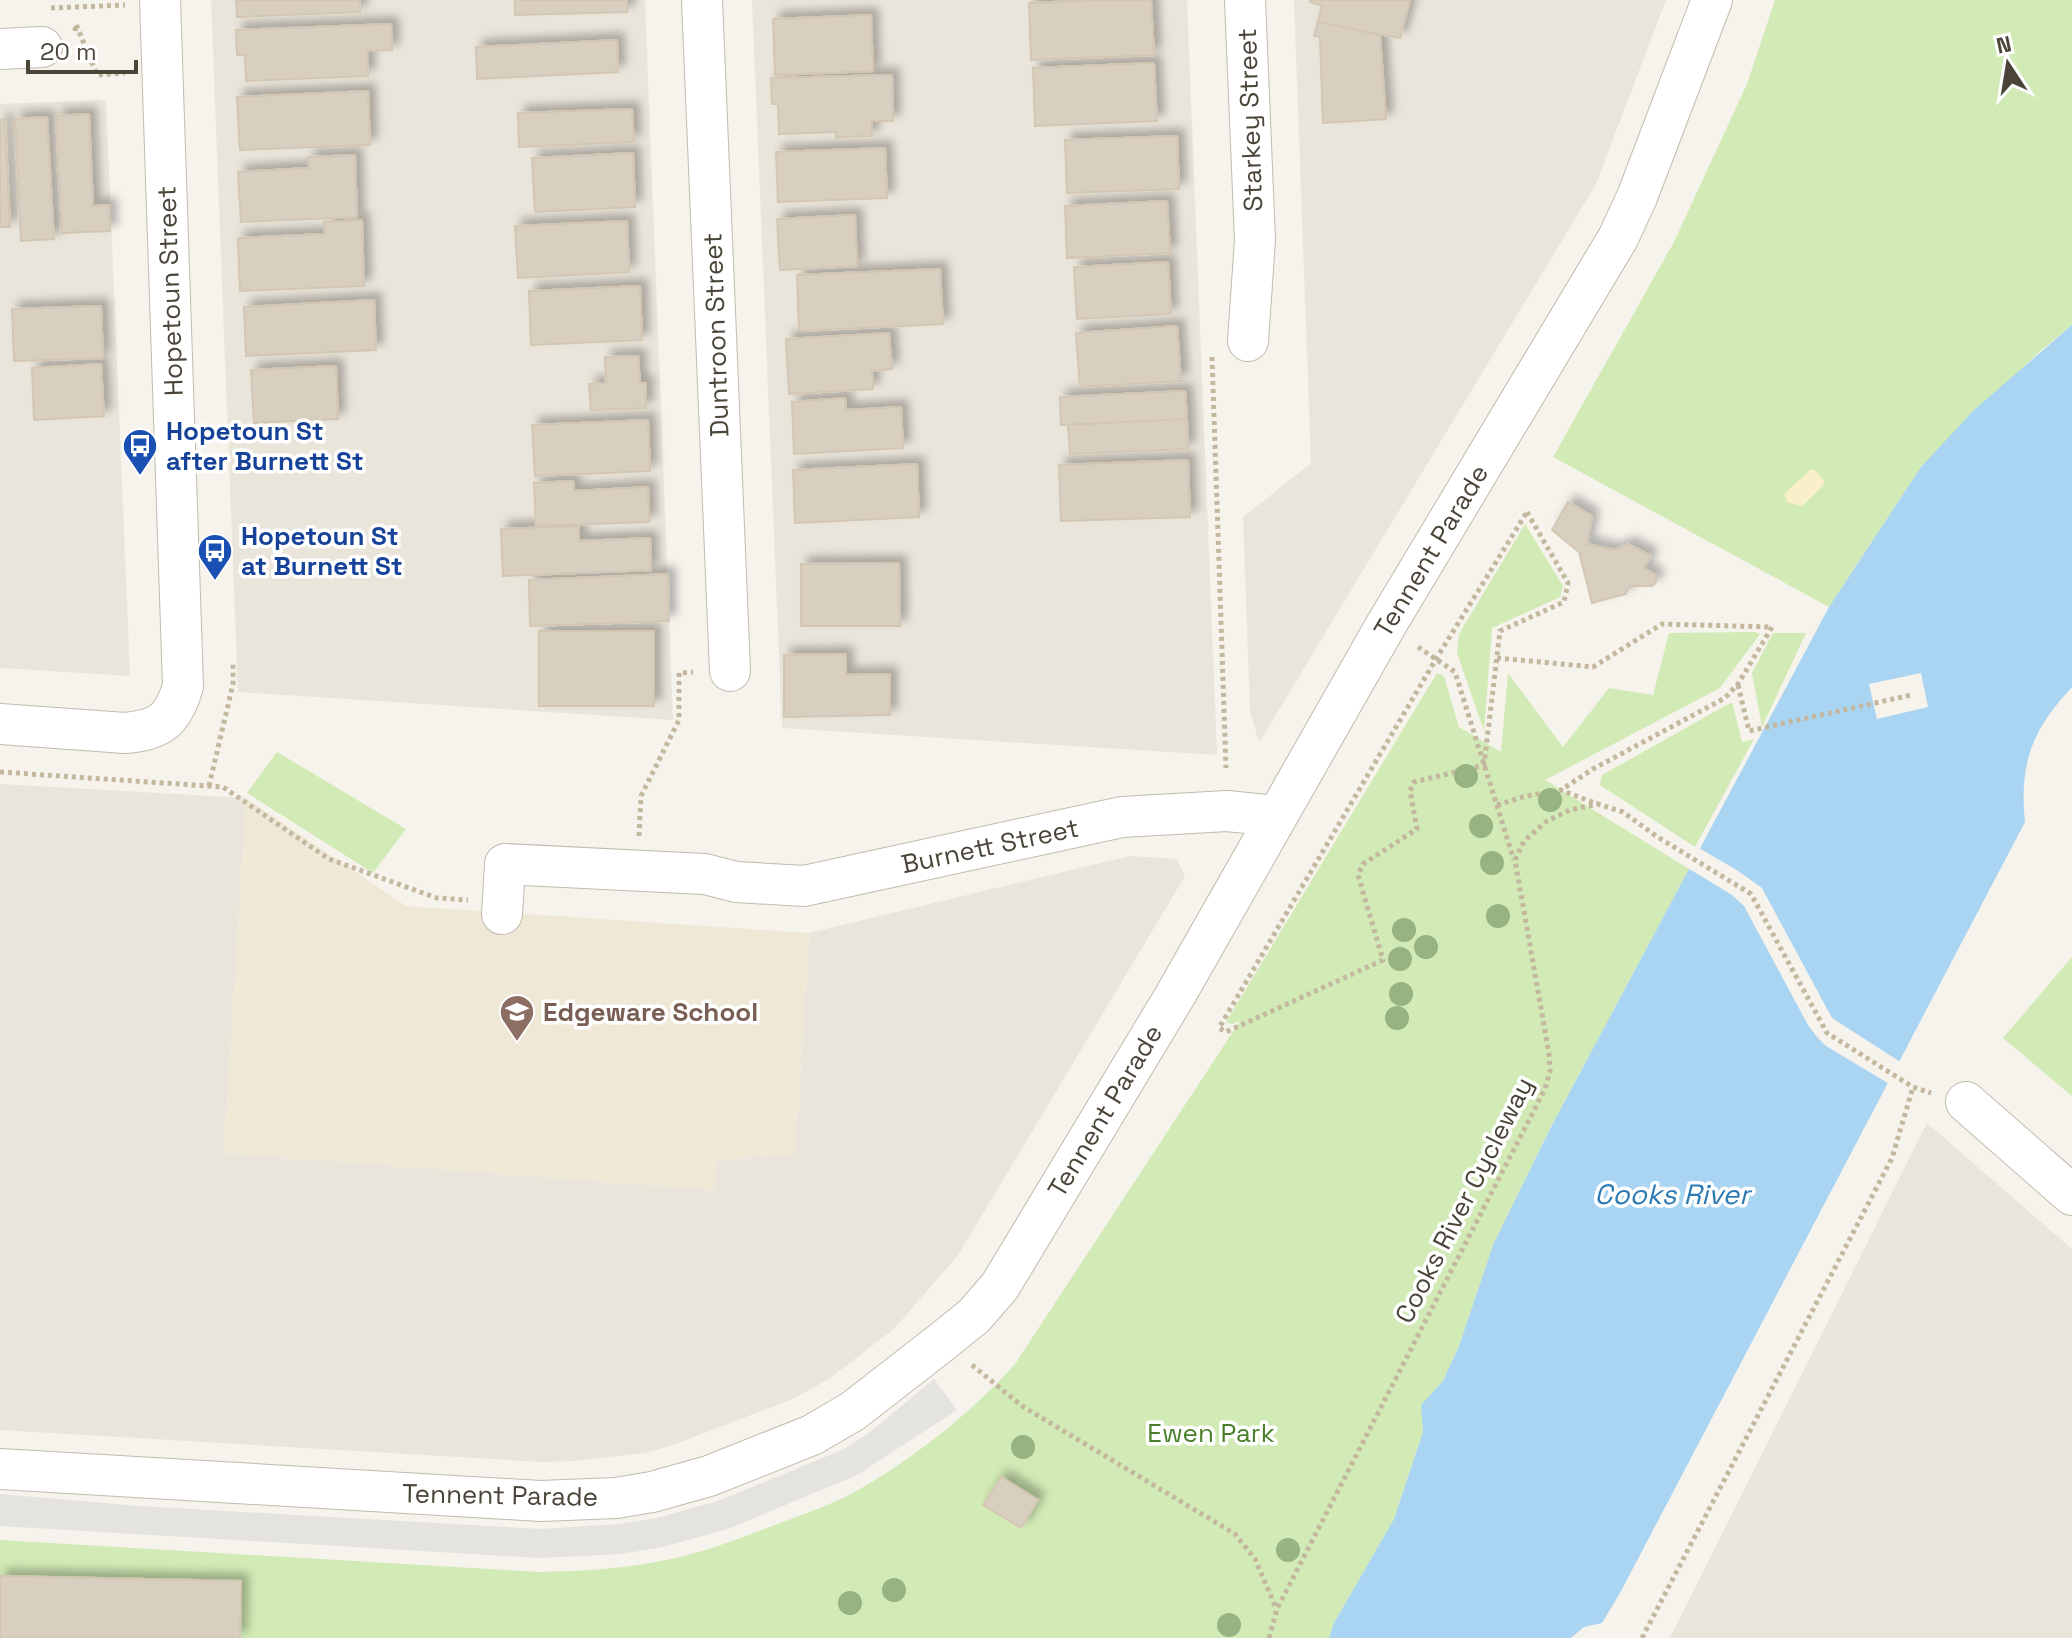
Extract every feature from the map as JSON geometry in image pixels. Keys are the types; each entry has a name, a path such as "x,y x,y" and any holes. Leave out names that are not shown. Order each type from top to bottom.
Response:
{"street":[{"name":"Duntroon Street","path":"702,0 730,671"},
{"name":"Starkey Street","path":"1245,0 1255,240 1248,341"},
{"name":"Tennent Parade","path":"0,1469 541,1501 616,1498 685,1484 812,1435 853,1411 974,1316 1000,1286 1176,994 1386,625 1618,238 1637,197 1712,0"},
{"name":"Hopetoun Street","path":"0,724 125,733 145,731 165,722 178,705 183,686 160,2"},
{"path":"0,49 40,28"},
{"name":"Burnett Street","path":"503,908 505,864 705,874 736,882 804,886 1122,817 1227,811 1277,816"},
{"path":"1966,1102 2072,1195"}],"path":[{"path":"40,28 160,2"},
{"path":"1214,393 1226,768"},
{"path":"1527,512 1568,583 1564,602 1500,631 1497,658 1484,765 1414,782 1410,791 1417,829 1363,864 1358,875 1383,960 1226,1032 1219,1028 1436,659 1527,512"},
{"path":"1497,658 1593,667 1662,624 1772,627 1738,684 1725,698 1593,769 1561,790 1497,805"},
{"name":"Cooks River Cycleway","path":"1269,1638 1277,1609 1545,1089 1550,1071 1515,860 1455,672 1386,625"},
{"path":"209,786 233,684 233,664"},
{"path":"1738,684 1749,731 1911,695"},
{"path":"637,870 641,796 679,720"},
{"path":"0,772 223,787 329,859 437,898 503,908"},
{"path":"1561,790 1623,812 1656,836 1751,894 1827,1033 1913,1087 1892,1158 1642,1638"},
{"path":"1515,860 1524,841 1547,821 1570,810 1598,804"},
{"path":"943,1341 1022,1406 1235,1534 1255,1559 1277,1609"}],"shaded area":[{"path":"211,0 645,0 673,720 238,692"},
{"path":"752,0 1187,0 1217,755 782,728"},
{"path":"1294,0 1666,0 1596,184 1259,743 1250,711 1243,517 1311,463"},
{"path":"106,100 130,676 0,668 0,104"},
{"path":"0,784 246,798 224,1153 714,1190 718,1159 795,1155 809,933 1130,856 1177,859 1185,876 958,1255 894,1329 830,1378 795,1398 673,1445 644,1453 573,1461 542,1462 0,1430"},
{"name":"Edgeware School","path":"246,798 406,906 809,933 795,1155 718,1159 714,1190 224,1153"},
{"path":"1927,1123 2072,1249 2072,1638 1670,1638"},
{"path":"934,1379 957,1410 857,1475 728,1529 663,1547 622,1554 540,1558 0,1526 0,1494 139,1506 540,1529 619,1524 657,1518 718,1501 842,1450 869,1433"}],"green space":[{"path":"1775,0 2072,0 2072,325 2038,353 1921,467 1829,607 1553,457 1674,242 1747,84"},
{"path":"1525,524 1563,586 1560,597 1492,628 1484,731 1457,653 1459,634"},
{"name":"Ewen Park","path":"1669,633 1760,634 1720,688 1545,780 1689,869 1550,1129 1493,1245 1459,1346 1443,1381 1422,1405 1423,1432 1394,1519 1334,1623 1329,1638 0,1638 0,1540 539,1572 587,1570 650,1563 706,1550 854,1492 905,1461 944,1431 1015,1364 1240,1021 1232,1024 1226,1022 1437,673 1444,676 1459,727 1501,752 1508,673 1563,747 1609,688 1653,695"},
{"path":"1773,633 1806,633 1762,727 1752,673"},
{"path":"1732,702 1742,742 1754,739 1695,847 1600,785 1602,775"},
{"path":"277,752 406,829 373,873 247,793"},
{"path":"2072,957 2072,1096 2003,1038"}],"sand":[{"path":"1814,469 1824,481 1823,486 1802,506 1787,502 1784,494"}],"water":[{"name":"Cooks River","path":"2072,325 2072,687 2047,718 2031,748 2024,782 2025,822 1620,1593 1602,1623 1584,1627 1571,1638 1329,1638 1334,1623 1394,1519 1423,1432 1421,1405 1443,1381 1459,1346 1493,1245 1550,1129 1829,607 1921,467 1974,410"}],"pier":[{"path":"1921,673 1928,707 1877,719 1869,684"},
{"path":"1697,847 1762,888 1832,1018 1902,1063 1891,1085 1826,1046 1817,1037 1744,906 1732,895 1686,867"}],"building":[{"path":"236,0 359,0 360,12 237,17"},
{"path":"515,0 627,0 627,12 515,15"},
{"path":"1151,0 1154,55 1031,60 1029,3"},
{"path":"1311,0 1410,0 1400,38 1318,22 1322,6"},
{"path":"871,15 873,71 775,75 773,19"},
{"path":"1318,22 1380,35 1386,119 1323,123 1320,37 1314,36"},
{"path":"391,24 392,50 367,51 368,76 246,81 245,55 237,55 236,30"},
{"path":"617,40 618,72 477,79 476,47"},
{"path":"1154,63 1157,121 1035,126 1033,68"},
{"path":"892,75 893,121 872,121 872,136 836,137 836,132 779,134 778,104 772,104 771,78"},
{"path":"368,91 370,145 240,150 237,97"},
{"path":"632,109 634,142 519,147 518,113"},
{"path":"89,114 93,206 109,205 110,231 62,233 56,116"},
{"path":"47,117 54,239 21,241 15,119"},
{"path":"0,120 5,120 10,227 0,227"},
{"path":"1177,136 1179,189 1067,193 1065,140"},
{"path":"885,148 887,198 778,202 776,152"},
{"path":"633,153 635,207 535,212 532,158"},
{"path":"355,155 357,217 241,222 238,172 309,168 308,157"},
{"path":"1167,201 1170,253 1067,258 1065,206"},
{"path":"855,215 857,266 780,270 777,219"},
{"path":"362,220 364,286 240,291 238,238 325,234 324,222"},
{"path":"627,221 629,272 518,278 515,226"},
{"path":"1168,262 1171,314 1077,319 1074,267"},
{"path":"940,269 943,324 799,331 797,275"},
{"path":"640,286 642,340 531,345 529,291"},
{"path":"374,300 376,350 246,356 244,307"},
{"path":"101,306 103,358 14,361 12,309"},
{"path":"1177,326 1181,381 1080,387 1076,333"},
{"path":"889,333 892,369 872,371 873,389 789,394 786,339"},
{"path":"638,356 640,383 646,383 646,408 591,410 589,384 606,383 605,357"},
{"path":"101,364 104,416 34,420 32,368"},
{"path":"336,366 338,419 254,423 251,370"},
{"path":"1185,391 1187,419 1061,425 1060,397"},
{"path":"845,398 846,410 901,407 903,448 794,454 792,402"},
{"path":"1187,419 1188,449 1070,454 1068,425"},
{"path":"648,420 650,471 535,476 532,425"},
{"path":"1188,460 1190,517 1061,521 1059,465"},
{"path":"917,464 919,517 795,523 793,470"},
{"path":"573,481 574,491 648,487 649,522 536,526 534,483"},
{"path":"1568,502 1592,516 1587,544 1614,550 1628,544 1651,556 1644,568 1656,576 1656,582 1652,586 1629,586 1626,594 1592,603 1579,552 1552,530"},
{"path":"579,526 579,541 650,538 651,570 503,576 501,529"},
{"path":"899,563 900,626 801,626 801,564"},
{"path":"668,574 669,621 530,626 529,580"},
{"path":"539,631 654,631 654,706 539,706"},
{"path":"846,654 846,675 890,674 890,715 784,717 784,655"},
{"path":"1001,1477 1038,1500 1021,1528 983,1505"},
{"path":"0,1576 241,1581 240,1638 0,1638"}],"place":[{"name":"Hopetoun St after Burnett St","path":"140,477"},
{"name":"Hopetoun St at Burnett St","path":"215,582"},
{"name":"Edgeware School","path":"517,1043"}]}
